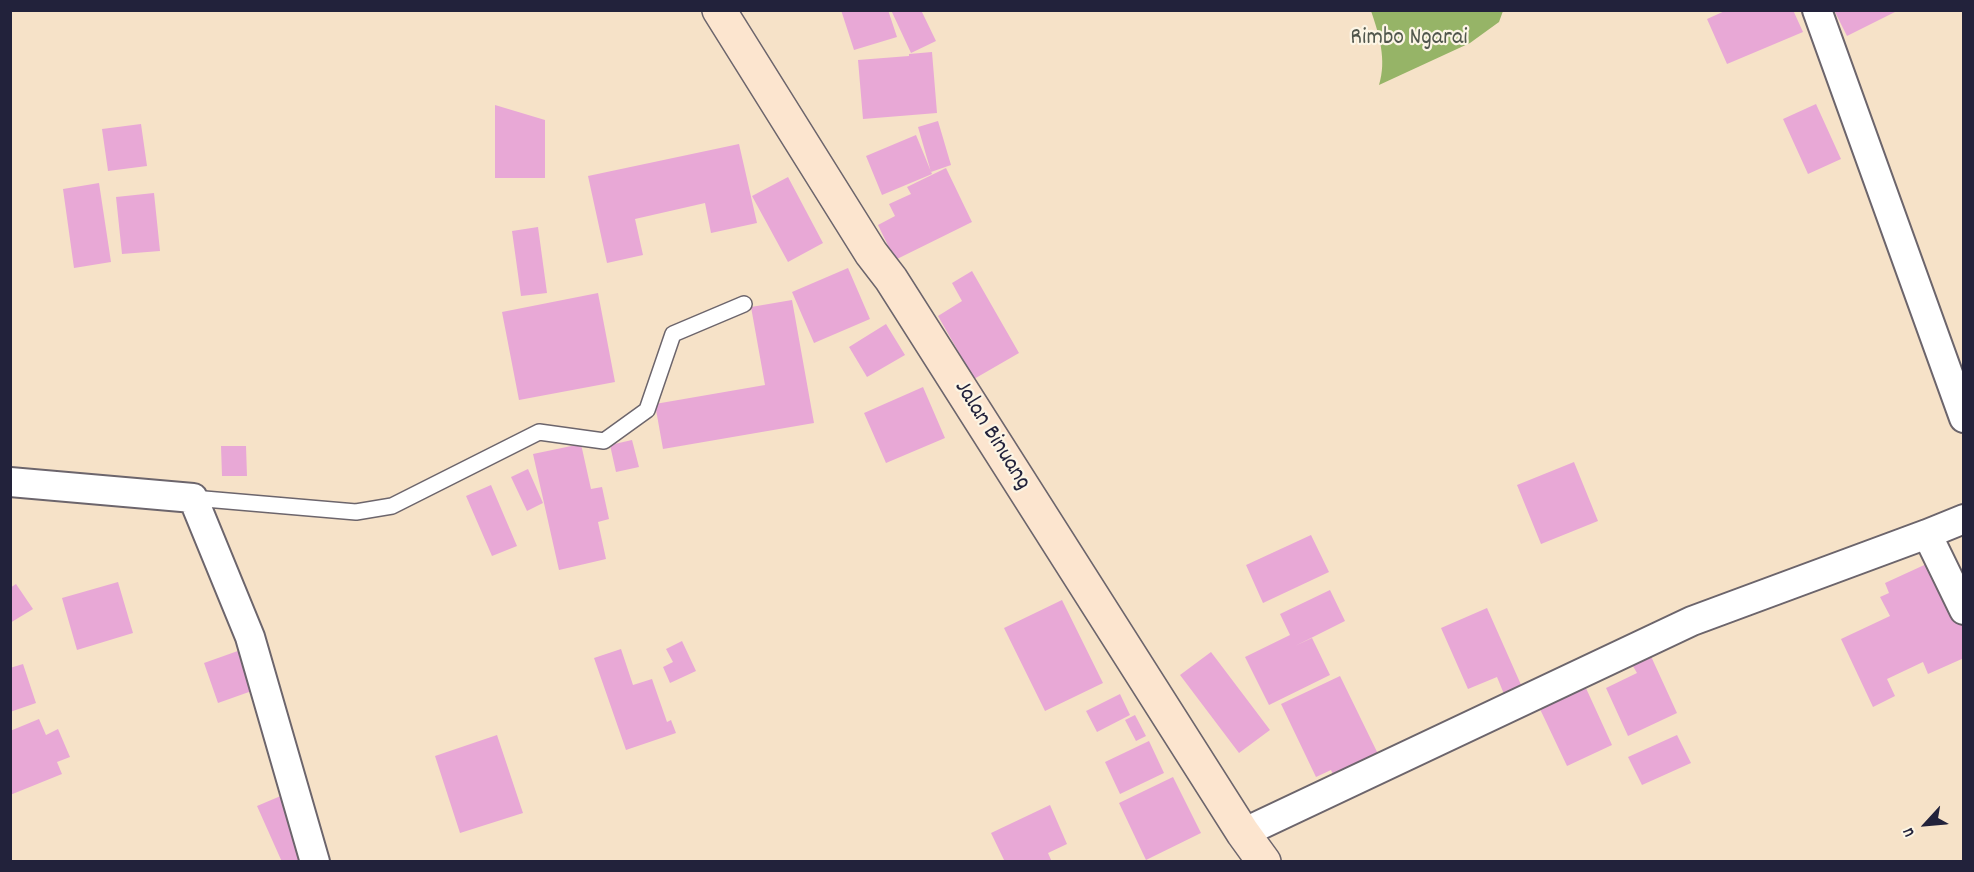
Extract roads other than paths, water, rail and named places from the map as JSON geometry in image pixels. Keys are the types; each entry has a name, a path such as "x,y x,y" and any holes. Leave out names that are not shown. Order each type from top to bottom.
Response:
{"main road":[{"name":"Jalan Binuang","path":"719,10 865,243 891,279 1243,833 1264,861"}],"street":[{"path":"1817,10 1964,418"},
{"path":"10,482 193,498 250,637 315,861"},
{"path":"1243,833 1692,621 1964,519"},
{"path":"1927,534 1964,610"}],"lane":[{"path":"193,498 356,512 392,506 539,432 604,441 647,410 674,334 744,304"}],"park label":[{"name":"Rimbo Ngarai","path":"1409,40"}]}
